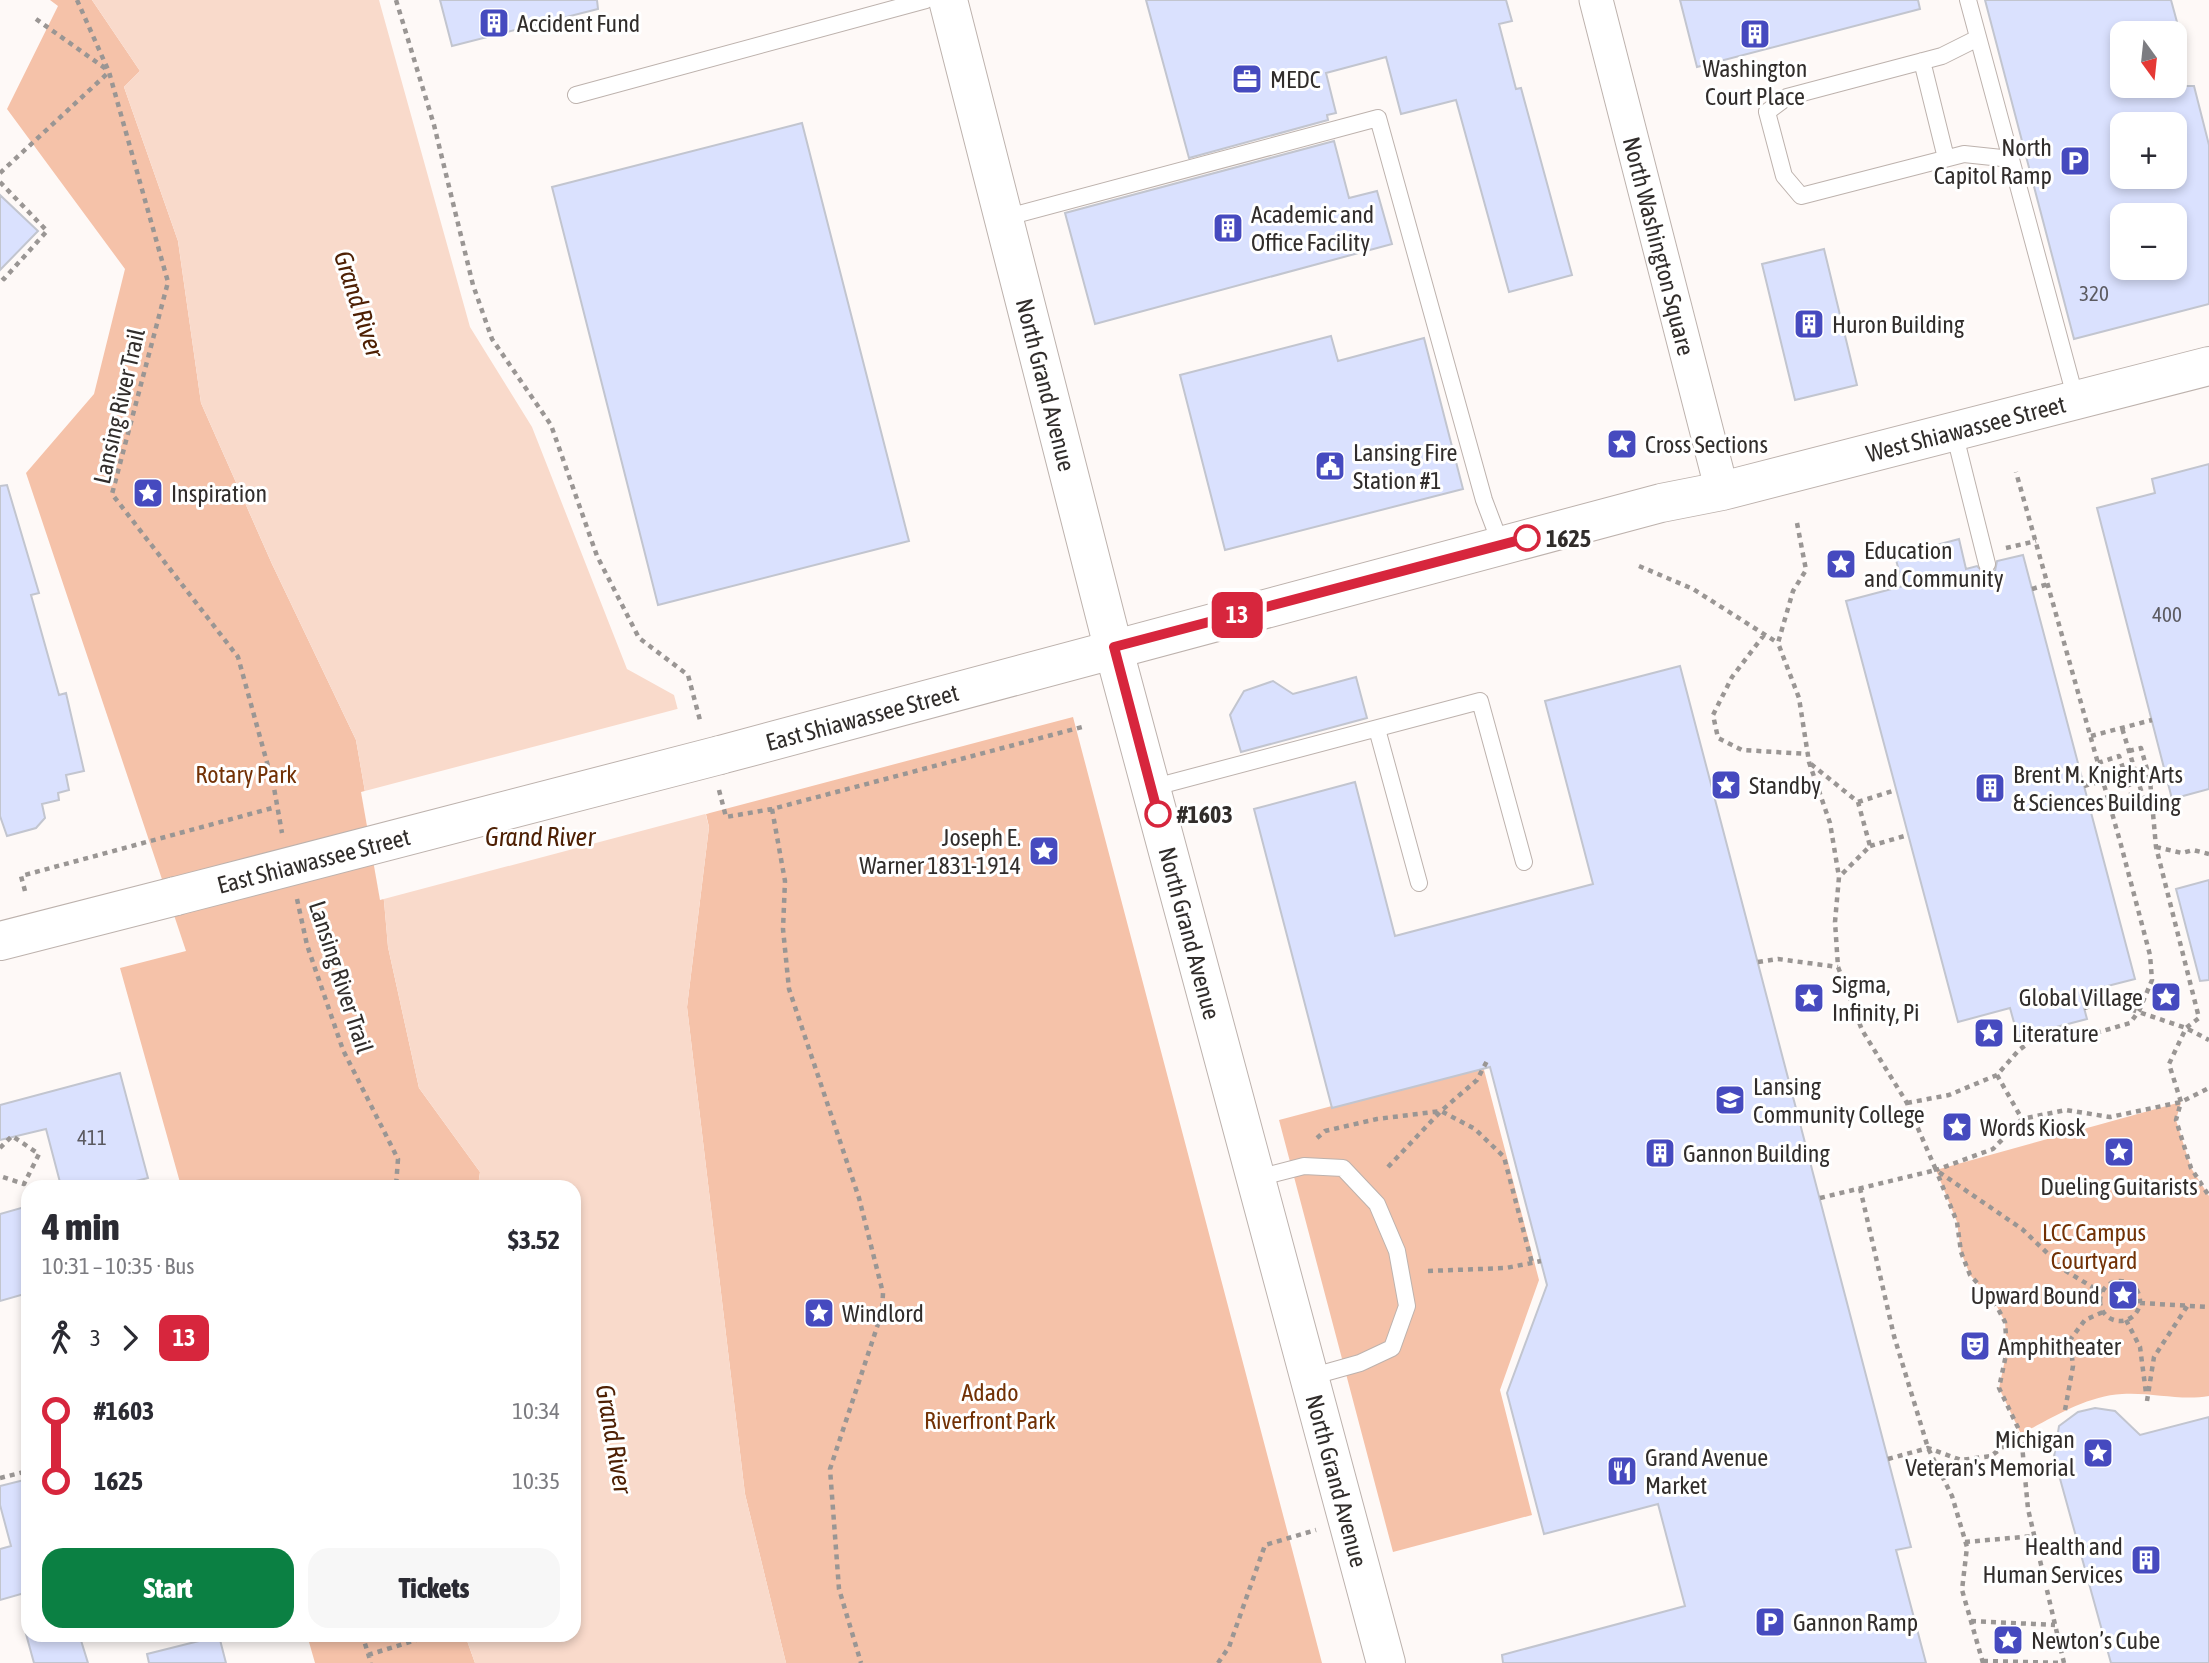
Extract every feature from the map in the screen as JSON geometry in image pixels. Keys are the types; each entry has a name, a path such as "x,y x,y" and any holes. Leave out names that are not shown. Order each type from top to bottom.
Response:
{"street":[{"name":"North Grand Avenue","path":"948,0 1151,788 1386,1663"},
{"name":"North Washington Square","path":"1596,0 1722,491"},
{"name":"West Shiawassee Street","path":"1722,491 2209,366"},
{"name":"East Shiawassee Street","path":"0,941 1661,503 1722,491"}],"lane":[{"path":"576,95 926,0"},
{"path":"1968,0 2076,402"},
{"path":"1978,37 1942,56 1787,97 1768,112 1784,176 1801,196 1964,154 2011,159"},
{"path":"1922,61 1946,158"},
{"path":"1004,218 1378,118 1484,500 1501,545"},
{"path":"1954,432 1987,564"},
{"path":"1151,788 1480,701 1524,862"},
{"path":"1377,729 1419,883"},
{"path":"1256,1178 1304,1166 1343,1168 1377,1204 1397,1251 1407,1306 1392,1348 1360,1363 1310,1377"}],"path":[{"name":"Lansing River Trail","path":"77,0 109,72 168,282 112,494 238,657 274,788 284,844"},
{"path":"396,0 434,125 473,285 492,339 551,425 597,556 639,638 688,675 713,753 726,817 772,809 1082,727"},
{"path":"0,173 109,72 36,19"},
{"path":"0,182 47,231 4,279 0,275"},
{"path":"1907,1102 1949,1095 1997,1075 2019,1050 2035,1038 2076,1030 2096,1033 2130,1023 2139,1011 2152,980 2150,955 2016,472"},
{"path":"1797,523 1806,570 1793,591 1778,643 1799,698 1809,762 1830,823 1839,877 1835,922 1838,967 1862,1030 1907,1102 1957,1222 1961,1252 1970,1275 1994,1301 2005,1322 2007,1350 1999,1388 2021,1434 2028,1509 2064,1663 1983,1662 1962,1590 1965,1542 1952,1496 1928,1448 1894,1336 1860,1188"},
{"path":"1639,566 1693,589 1778,643"},
{"path":"2032,589 2048,584"},
{"path":"1764,635 1732,677 1713,715 1718,738 1742,750 1808,754"},
{"path":"2091,736 2152,720"},
{"path":"2097,763 2119,757 2134,802 2144,800 2122,727"},
{"path":"2129,751 2141,748 2147,769 2156,847 2199,1018 2186,1028 2169,1064 2182,1102 2176,1120 2191,1168 2209,1196"},
{"path":"1809,762 1858,802 1870,846"},
{"path":"2084,786 2102,781"},
{"path":"1858,802 1896,790"},
{"path":"25,891 21,876 276,807"},
{"path":"772,809 785,881 783,929 789,989 849,1163 883,1293 882,1312 830,1469 838,1589 861,1663"},
{"path":"1839,877 1870,846 1908,835"},
{"path":"2156,847 2182,853 2193,850 2209,854"},
{"name":"Lansing River Trail","path":"295,894 307,944 343,1050 398,1159 396,1180"},
{"path":"1758,962 1778,959 1838,967"},
{"path":"2084,1008 2106,1001 2186,1028 2209,1040"},
{"path":"1388,1167 1441,1111 1478,1080 1488,1059"},
{"path":"1997,1075 2022,1119"},
{"path":"1820,1198 1936,1170 1993,1149 2022,1119 2066,1110 2110,1117 2182,1102 2209,1088"},
{"path":"1317,1138 1325,1131 1377,1119 1441,1111 1475,1129 1504,1157 1532,1263"},
{"path":"0,1148 12,1136 39,1154 26,1180"},
{"path":"1936,1170 2022,1229 2066,1271 2102,1293"},
{"path":"0,1176 21,1183"},
{"path":"1428,1271 1506,1268 1541,1261"},
{"path":"2128,1283 2137,1291 2140,1303 2136,1313 2126,1320 2113,1319 2104,1312 2102,1293 2110,1284 2128,1283"},
{"path":"2140,1303 2209,1307"},
{"path":"2126,1320 2140,1348 2147,1401 2154,1357 2188,1306"},
{"path":"2066,1410 2073,1366 2070,1340 2085,1320 2104,1312"},
{"path":"1888,1460 1928,1448 1961,1460 1991,1456 2021,1434"},
{"path":"0,1478 21,1473"},
{"path":"1218,1663 1229,1647 1265,1545 1319,1529"},
{"path":"1965,1542 2034,1536"},
{"path":"1971,1621 2055,1625"},
{"path":"364,1642 371,1663"},
{"path":"368,1654 408,1642"}],"green space":[{"name":"Rotary Park","path":"50,0 92,0 140,71 124,87 178,241 201,403 272,564 356,740 384,901 388,947 419,1088 480,1172 479,1180 179,1180 120,968 186,951 26,473 94,394 125,269 7,109 58,6"},
{"name":"Adado Riverfront Park","path":"1073,717 1322,1663 786,1663 745,1494 687,1007 709,827 706,814"},
{"path":"1483,1066 1539,1280 1500,1390 1532,1515 1393,1552 1279,1120"},
{"name":"LCC Campus Courtyard","path":"2181,1102 2176,1120 2191,1168 2209,1196 2209,1396 2109,1396 2070,1409 2021,1434 1999,1388 2007,1350 2005,1322 1994,1301 1970,1275 1961,1252 1957,1222 1936,1170"},
{"path":"309,1642 468,1642 475,1663 315,1663"}],"water":[{"name":"Grand River","path":"92,0 379,0 470,327 532,427 627,669 674,695 709,827 687,1007 745,1494 786,1663 475,1663 468,1642 581,1642 581,1180 479,1180 480,1172 419,1088 388,947 384,901 356,740 272,564 201,403 178,241 124,87 140,71"}],"pier":[{"path":"681,708 709,813 380,900 361,792"}],"building":[{"name":"Accident Fund","path":"440,0 597,0 598,9 452,46"},
{"name":"MEDC","path":"1146,0 1506,0 1512,21 1499,24 1516,89 1521,88 1572,275 1509,292 1456,100 1401,114 1386,57 1326,73 1336,113 1327,115 1328,120 1189,158"},
{"name":"Washington Court Place","path":"1680,0 1918,0 1920,9 1697,67"},
{"name":"North Capitol Ramp","path":"1985,0 2171,0 2177,21 2110,21 2110,98 2188,98 2188,86 2194,86 2209,145 2209,304 2074,339"},
{"path":"802,123 909,541 658,605 552,187"},
{"name":"Academic and Office Facility","path":"1334,141 1349,198 1377,191 1392,244 1095,324 1065,213"},
{"path":"0,195 38,231 0,270"},
{"name":"Huron Building","path":"1824,249 1857,385 1795,400 1762,264"},
{"name":"Lansing Fire Station #1","path":"1331,336 1338,361 1424,338 1463,489 1225,550 1180,375"},
{"path":"2209,464 2209,789 2172,799 2097,508 2155,493 2152,479"},
{"path":"7,485 39,593 31,595 59,695 66,693 84,771 66,775 69,790 58,793 59,800 42,804 45,818 36,828 7,836 0,816 0,486"},
{"name":"Brent M. Knight Arts & Sciences Building","path":"1959,539 1966,569 1977,566 1985,574 1995,571 1997,561 2023,555 2135,979 2080,993 2087,1019 2018,1037 2010,1008 1958,1022 1846,601 1903,586 1895,556"},
{"name":"Gannon Building","path":"1680,666 1911,1547 1896,1550 1926,1663 1503,1663 1502,1655 1685,1606 1658,1504 1544,1534 1507,1393 1547,1285 1490,1067 1332,1108 1254,809 1355,782 1395,936 1593,884 1545,701"},
{"path":"1356,677 1367,718 1241,752 1230,715 1244,691 1273,681 1293,694"},
{"path":"2209,880 2209,980 2200,981 2176,889"},
{"path":"120,1073 148,1178 59,1180 46,1129 0,1140 0,1105"},
{"path":"21,1208 21,1295 0,1301 0,1214"},
{"name":"Health and Human Services","path":"2095,1408 2115,1411 2140,1435 2209,1417 2209,1663 2111,1663 2054,1457 2059,1426 2078,1412"},
{"path":"21,1481 21,1594 0,1600 0,1549 11,1546 0,1505 0,1486"},
{"path":"28,1642 81,1642 88,1663 34,1663"},
{"path":"195,1642 221,1642 226,1663 149,1663 147,1654"}],"bus line":[{"name":"13","path":"1158,814 1114,647 1527,538"}],"place":[{"name":"Accident Fund","path":"494,23"},
{"name":"Washington Court Place","path":"1755,34"},
{"name":"MEDC","path":"1247,79"},
{"name":"North Capitol Ramp","path":"2075,161"},
{"name":"Academic and Office Facility","path":"1228,228"},
{"name":"Huron Building","path":"1809,324"},
{"name":"Cross Sections","path":"1622,444"},
{"name":"Lansing Fire Station #1","path":"1330,466"},
{"name":"Inspiration","path":"148,493"},
{"name":"1625","path":"1527,538"},
{"name":"Education and Community","path":"1841,564"},
{"name":"Standby","path":"1726,785"},
{"name":"Brent M. Knight Arts & Sciences Building","path":"1990,788"},
{"name":"#1603","path":"1158,814"},
{"name":"Joseph E. Warner 1831-1914","path":"1044,851"},
{"name":"Global Village","path":"2166,997"},
{"name":"Sigma, Infinity, Pi","path":"1809,998"},
{"name":"Literature","path":"1989,1033"},
{"name":"Lansing Community College","path":"1730,1100"},
{"name":"Words Kiosk","path":"1957,1127"},
{"name":"Dueling Guitarists","path":"2119,1152"},
{"name":"Gannon Building","path":"1660,1153"},
{"name":"Upward Bound","path":"2123,1295"},
{"name":"Windlord","path":"819,1313"},
{"name":"Amphitheater","path":"1975,1346"},
{"name":"Michigan Veteran's Memorial","path":"2098,1453"},
{"name":"Grand Avenue Market","path":"1622,1471"},
{"name":"Health and Human Services","path":"2146,1560"},
{"name":"Gannon Ramp","path":"1770,1622"},
{"name":"Newton’s Cube","path":"2008,1640"}]}
